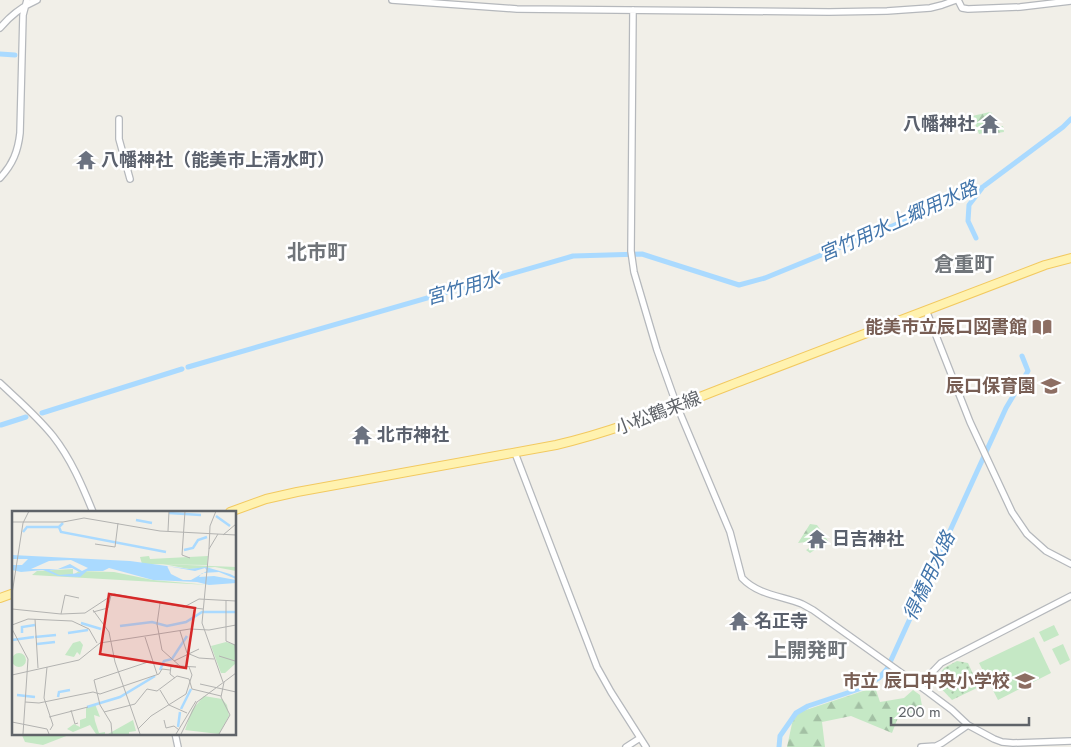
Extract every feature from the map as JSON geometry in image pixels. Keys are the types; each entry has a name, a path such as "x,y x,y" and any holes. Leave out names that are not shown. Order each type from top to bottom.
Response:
{"main road":[{"name":"小松鶴来線","path":"233,511 266,498 556,446 607,432 1046,265 1071,258"},
{"path":"0,598 12,594"}],"street":[{"path":"0,28 26,2 37,0"},
{"path":"392,0 517,9 829,12 930,8 957,0 962,8 968,9 1020,7 1071,0"},
{"path":"0,178 12,162 20,133 23,15 26,2"},
{"path":"633,10 631,251 634,272 676,406 730,532 742,578 754,588 802,604 813,610 952,710 968,725 994,739 1013,743 1071,741"},
{"path":"119,119 119,139 130,179"},
{"path":"926,310 982,448 1012,512 1027,534 1046,551 1071,564"},
{"path":"0,383 54,437 76,473 93,511"},
{"path":"515,453 597,667 646,747"},
{"path":"919,686 941,663 1071,596"},
{"path":"921,747 936,746 968,725"},
{"path":"175,734 178,747"},
{"path":"626,747 640,738"}],"green space":[{"path":"990,112 993,119 983,121 984,128 1003,126 1004,132 997,133 995,131 979,134 972,116"},
{"path":"810,524 817,525 828,541 810,553 806,550 823,539 818,533 806,542 798,543"},
{"path":"1054,625 1059,635 1044,642 1039,632"},
{"path":"1034,637 1051,673 998,700 979,663"},
{"path":"1063,644 1070,660 1060,665 1052,649"},
{"path":"957,661 968,663 979,687 952,700 934,681 944,668"},
{"path":"875,687 880,702 904,698 913,690 920,695 923,711 899,715 892,733 851,716 822,722 825,747 787,747 794,714"},
{"path":"21,734 71,734 43,745 25,742"}],"waterway":[{"path":"0,54 15,55"},
{"name":"宮竹用水","path":"188,367 573,256 642,254 739,285 765,278 973,193 1063,127 1071,119"},
{"name":"宮竹用水上郷用水路","path":"976,238 968,221 969,205 982,188"},
{"name":"得橋用水路","path":"779,747 780,736 796,713 808,706 865,687 879,678 887,669 1006,408 1028,371 1022,356"},
{"path":"42,413 182,369"},
{"path":"1,425 26,417"}],"place":[{"name":"八幡神社","path":"990,124"},
{"name":"八幡神社（能美市上清水町）","path":"86,160"},
{"name":"能美市立辰口図書館","path":"1042,327"},
{"name":"辰口保育園","path":"1051,386"},
{"name":"北市神社","path":"362,435"},
{"name":"日吉神社","path":"817,539"},
{"name":"名正寺","path":"739,621"},
{"name":"市立 辰口中央小学校","path":"1025,681"}],"district":[{"name":"北市町","path":"317,252"},
{"name":"倉重町","path":"964,264"},
{"name":"上開発町","path":"807,650"}]}
